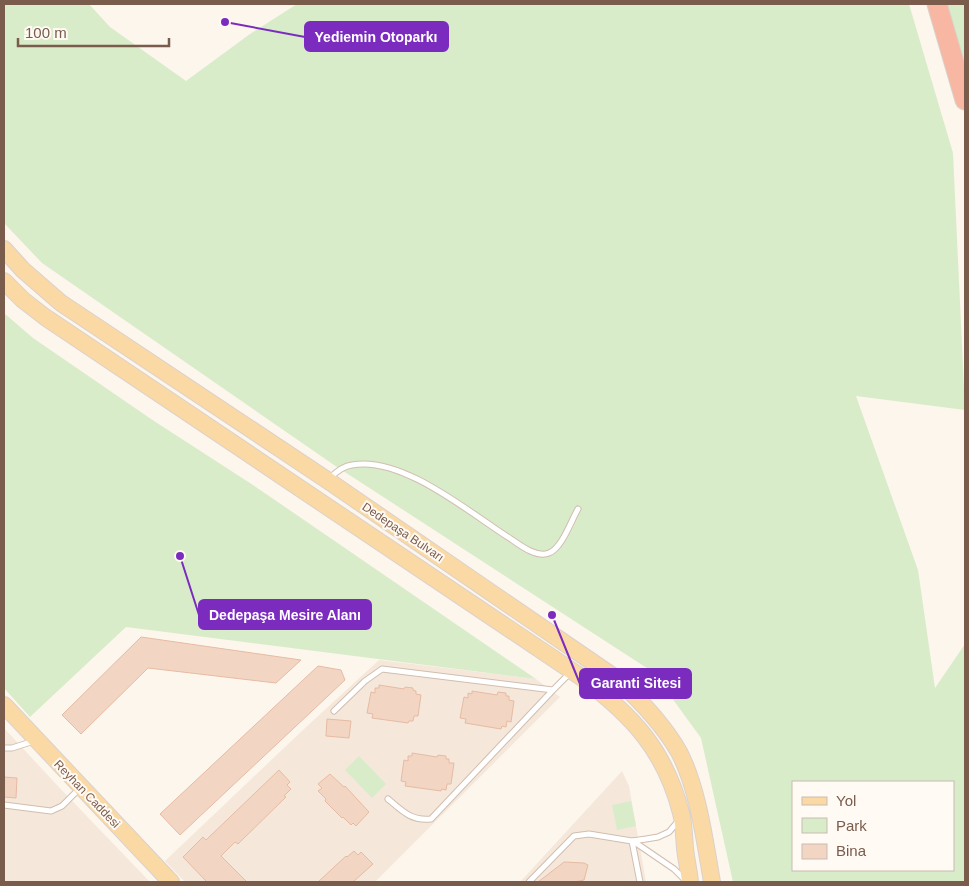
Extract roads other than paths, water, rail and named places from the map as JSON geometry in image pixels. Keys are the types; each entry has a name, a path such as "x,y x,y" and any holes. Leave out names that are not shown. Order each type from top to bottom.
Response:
{"highway":[{"path":"937,4 965,100"}],"main road":[{"name":"Dedepaşa Bulvarı","path":"4,249 23,270 62,303 327,480 617,679 644,705 663,728 680,754 698,804 712,882"},
{"name":"Dedepaşa Bulvarı","path":"4,281 23,300 45,317 572,671 609,698 632,720 654,748 670,778 682,815 689,882"},
{"name":"Reyhan Caddesi","path":"4,705 32,742 156,882"},
{"name":"Reyhan Caddesi","path":"4,719 32,742"},
{"name":"Reyhan Caddesi","path":"77,791 171,882"}],"lane":[{"path":"327,480 338,470 362,463 380,465 406,474 432,487 514,542 540,554 548,554 557,548 578,509"},
{"path":"334,711 369,677 382,668 552,690"},
{"path":"388,799 407,815 431,819 572,671"},
{"path":"4,748 12,748 32,742"},
{"path":"4,805 52,811 59,808 77,791"},
{"path":"529,882 574,836 589,834 632,841 658,837 676,826 682,815"},
{"path":"632,841 640,882"},
{"path":"632,841 674,869 689,882"}],"place":[{"name":"Yediemin Otoparkı","path":"225,22"},
{"name":"Dedepaşa Mesire Alanı","path":"180,556"},
{"name":"Garanti Sitesi","path":"552,615"}]}
